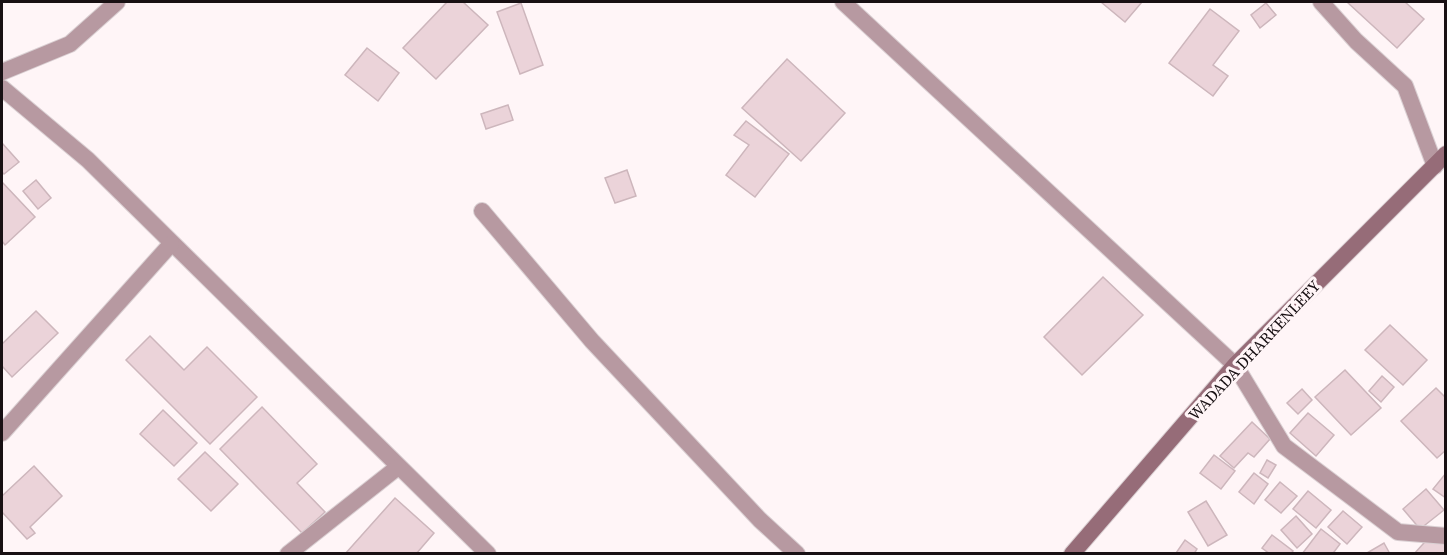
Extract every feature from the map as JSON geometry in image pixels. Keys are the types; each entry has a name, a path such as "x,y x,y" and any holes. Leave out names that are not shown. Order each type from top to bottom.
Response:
{"main road":[{"name":"WADADA DHARKENLEEY","path":"1072,554 1236,365 1440,160"}],"street":[{"path":"2,72 69,44 117,2"},
{"path":"843,2 1236,365 1284,446 1398,532 1446,536"},
{"path":"1321,2 1356,41 1405,86 1440,160"},
{"path":"2,88 88,160 488,554"},
{"path":"482,211 592,341 760,520 797,554"},
{"path":"2,433 171,244"},
{"path":"288,554 398,467"}],"building":[{"path":"447,2 463,2 488,25 436,79 403,48"},
{"path":"1101,2 1142,2 1125,22"},
{"path":"1347,2 1405,2 1424,19 1397,48"},
{"path":"521,3 543,65 520,74 497,12"},
{"path":"1266,3 1276,15 1260,28 1251,15"},
{"path":"1210,9 1239,31 1213,65 1228,76 1213,96 1169,63"},
{"path":"367,48 399,73 378,101 345,75"},
{"path":"787,59 845,113 801,161 742,108"},
{"path":"508,105 513,120 486,129 481,114"},
{"path":"746,121 789,154 755,197 726,175 749,145 734,135"},
{"path":"2,143 19,162 4,174 2,172"},
{"path":"627,170 636,196 615,203 605,178"},
{"path":"36,180 51,198 38,209 23,191"},
{"path":"2,182 35,217 5,245 2,241"},
{"path":"1103,277 1143,315 1082,375 1044,337"},
{"path":"36,311 58,333 12,377 2,366 2,344"},
{"path":"1390,325 1427,360 1403,385 1365,350"},
{"path":"150,336 184,370 207,347 257,397 210,444 126,360"},
{"path":"1345,370 1381,408 1351,435 1315,397"},
{"path":"1382,376 1394,387 1381,402 1369,391"},
{"path":"1436,388 1446,398 1446,450 1437,458 1401,421"},
{"path":"1302,389 1312,400 1298,414 1287,403"},
{"path":"262,407 317,464 297,483 325,512 302,533 220,449"},
{"path":"163,410 197,443 174,466 140,434"},
{"path":"1308,413 1334,435 1316,456 1290,433"},
{"path":"1252,422 1270,439 1254,457 1248,453 1234,468 1220,456"},
{"path":"205,452 238,484 211,511 178,479"},
{"path":"1214,455 1235,471 1221,489 1200,473"},
{"path":"1267,460 1276,465 1268,478 1260,473"},
{"path":"34,466 62,496 30,527 35,533 27,539 2,512 2,496"},
{"path":"1254,473 1268,484 1254,504 1239,492"},
{"path":"1446,473 1446,498 1433,489"},
{"path":"1280,482 1297,496 1281,513 1265,500"},
{"path":"1426,489 1444,510 1420,529 1403,509"},
{"path":"1308,491 1331,510 1316,528 1293,509"},
{"path":"395,498 434,533 416,554 345,554"},
{"path":"1206,501 1227,535 1208,546 1188,512"},
{"path":"1343,511 1362,527 1347,544 1328,527"},
{"path":"1296,516 1312,534 1297,548 1281,530"},
{"path":"1321,529 1340,544 1334,552 1336,554 1302,554"},
{"path":"1432,534 1446,546 1446,554 1414,554"},
{"path":"1272,535 1293,551 1291,554 1270,554 1262,548"},
{"path":"1185,540 1197,549 1194,554 1176,553"},
{"path":"1384,543 1390,554 1367,553"}]}
